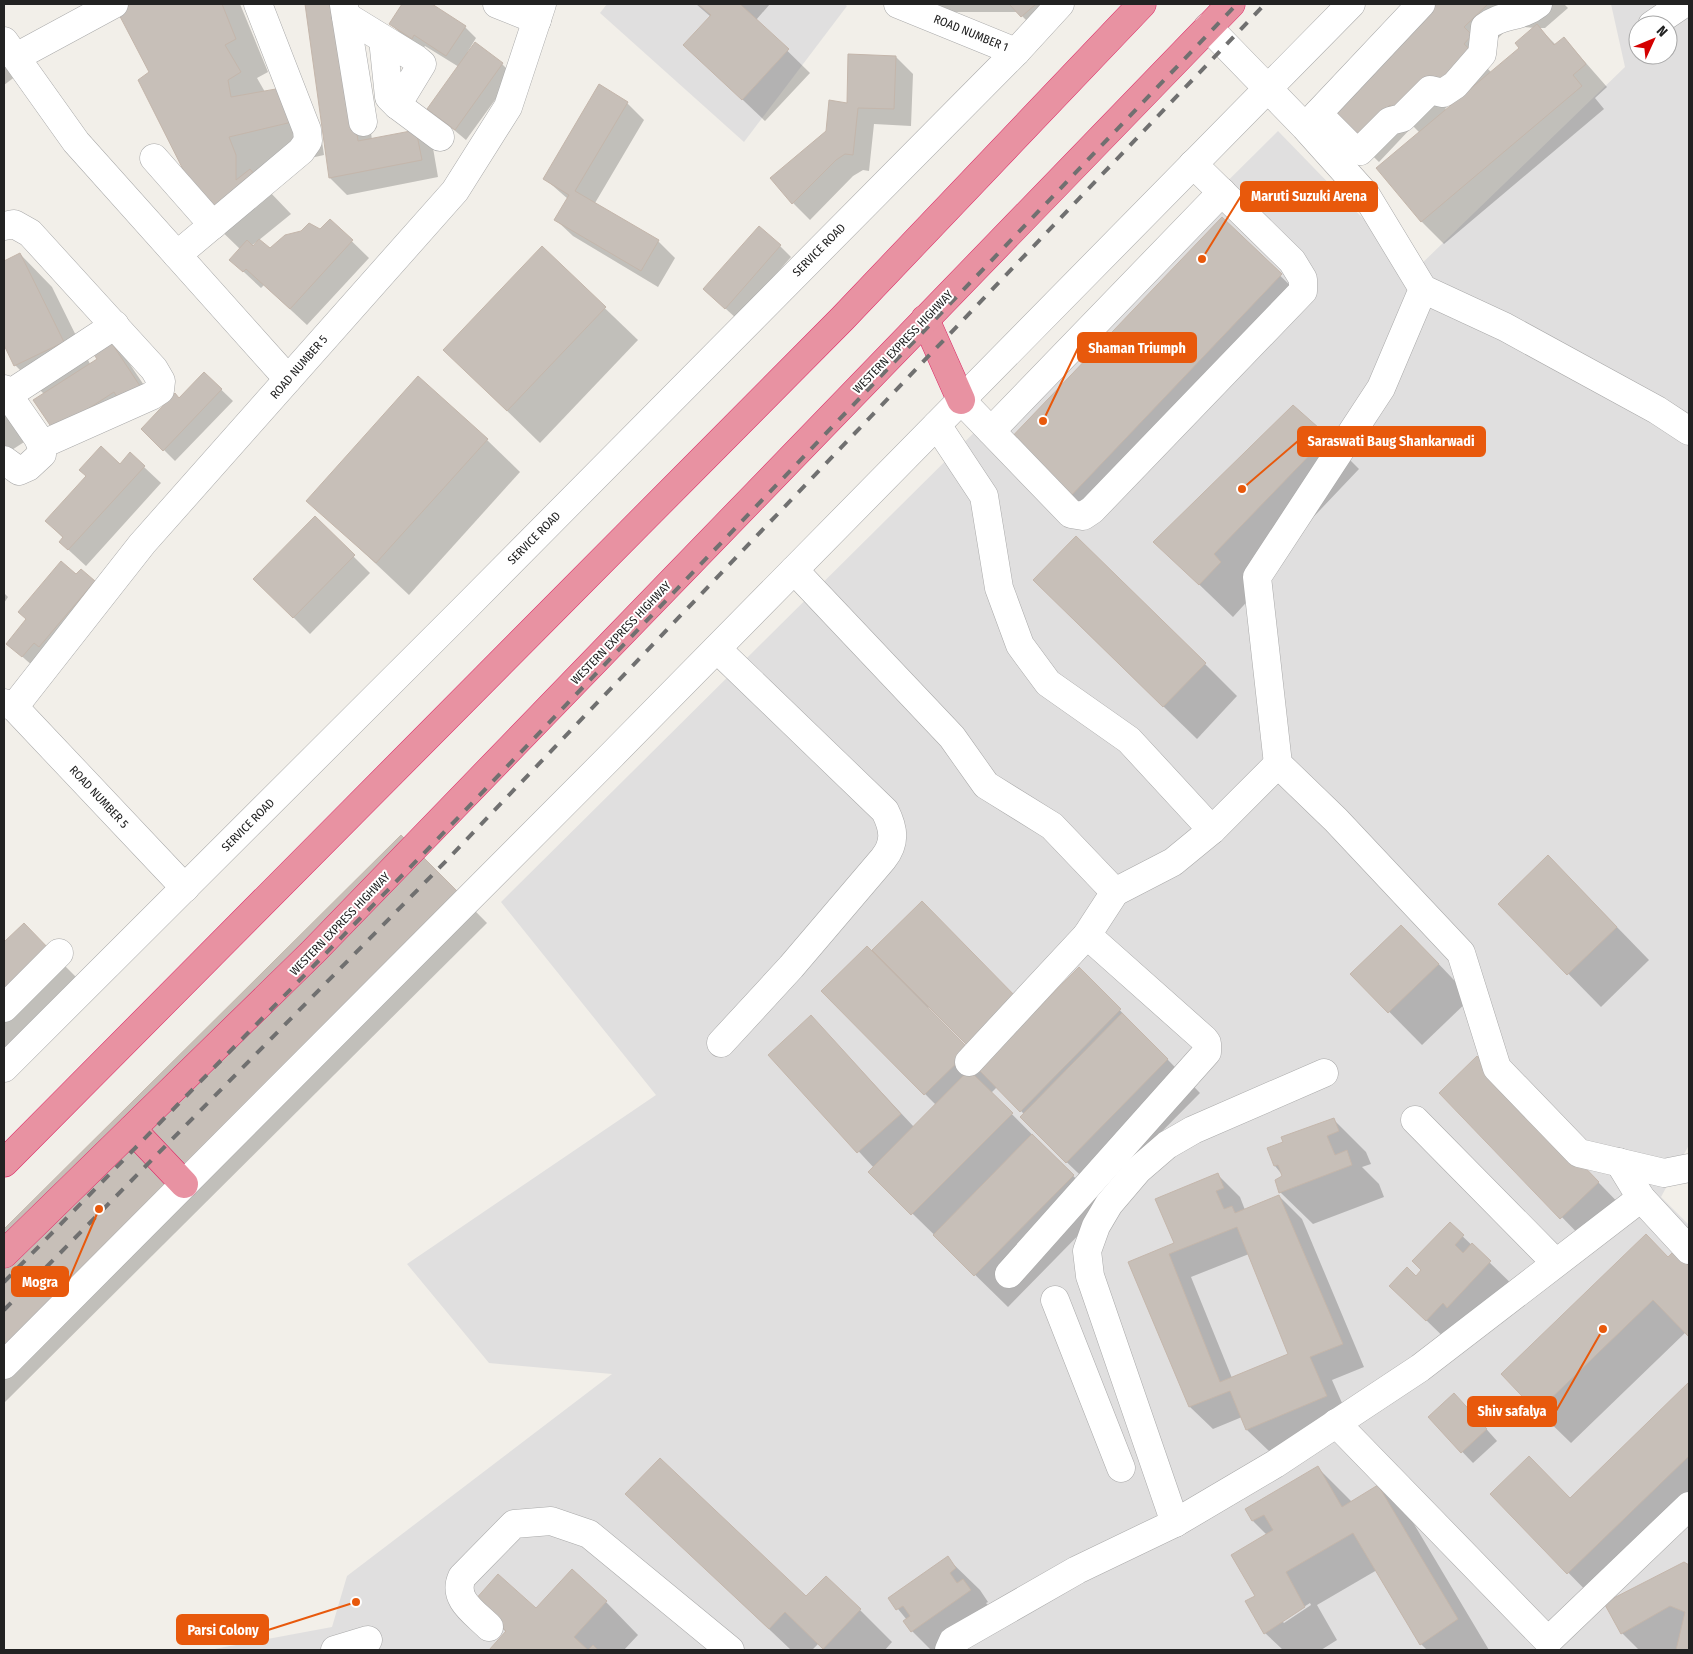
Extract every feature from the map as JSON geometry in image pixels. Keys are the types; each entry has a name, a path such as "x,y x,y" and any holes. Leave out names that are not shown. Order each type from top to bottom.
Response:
{"highway":[{"path":"4,1163 842,319 1142,4"},
{"name":"WESTERN EXPRESS HIGHWAY","path":"4,1254 313,952 1231,4"},
{"path":"924,319 961,400"},
{"path":"132,1129 184,1184"}],"street":[{"path":"114,4 10,49 76,142 288,379"},
{"path":"177,255 301,151 306,146 309,137 258,4"},
{"path":"497,4 539,12"},
{"name":"ROAD NUMBER 1","path":"898,4 1016,52"},
{"name":"SERVICE ROAD","path":"4,1068 1016,52 1060,4"},
{"path":"4,1365 717,649 1267,88 1352,4"},
{"path":"1311,121 1421,4"},
{"path":"1208,27 1267,88 1311,121 1353,149 1360,150 1390,121 1402,118 1430,90 1443,93 1455,85 1482,54 1485,27 1496,18 1516,17 1538,4"},
{"path":"1667,15 1683,4"},
{"path":"345,10 383,39 422,64 397,106"},
{"path":"345,10 363,122"},
{"name":"ROAD NUMBER 5","path":"185,888 9,705 142,544 455,191 508,107 539,12"},
{"path":"383,39 389,97 397,106 440,138"},
{"path":"1311,121 1366,195 1423,290 1505,327 1657,410 1689,431"},
{"path":"154,158 213,225"},
{"path":"961,400 1071,514 1083,516 1092,510 1303,291 1304,280 1296,266 1193,164"},
{"path":"991,431 1222,192"},
{"path":"4,226 14,224 30,233 115,325 154,370 161,381 160,390 41,445"},
{"path":"1423,290 1381,388 1257,577 1278,764 1336,820 1461,953 1497,1068 1579,1153 1664,1173 1689,1168"},
{"path":"4,460 19,471 28,468 42,454 41,445 6,392 115,325"},
{"path":"937,425 984,496 999,588 1020,645 1048,683 1129,740 1212,830"},
{"path":"794,570 952,737 986,785 1052,826 1115,892"},
{"path":"717,649 885,811 892,825 894,838 890,850 883,859 791,967 721,1043"},
{"path":"969,1062 1087,935 1115,892 1173,862 1212,830 1278,764"},
{"path":"1009,1274 1207,1052 1207,1043 1204,1040 1087,935"},
{"path":"4,1008 59,954"},
{"path":"1175,1523 1090,1276 1087,1251 1096,1226 1109,1204 1138,1170 1167,1145 1192,1130 1324,1072"},
{"path":"1415,1120 1555,1262"},
{"path":"1618,1162 1641,1198 1689,1250"},
{"path":"950,1650 953,1641 1076,1570 1175,1523 1275,1464 1420,1368 1492,1314 1555,1262 1641,1198"},
{"path":"1055,1300 1121,1468"},
{"path":"1087,1381 1121,1368"},
{"path":"1336,1423 1548,1641 1620,1575 1689,1506"},
{"path":"489,1626 460,1598 458,1586 462,1577 514,1524 552,1520 590,1534 730,1650"},
{"path":"335,1650 368,1640"}],"shaded area":[{"path":"607,4 844,4 847,6 744,142 600,13"},
{"path":"1611,4 1689,4 1689,1145 1661,1197 1689,1225 1689,1650 209,1650 332,1627 347,1576 612,1374 489,1363 407,1264 656,1095 501,902 1278,131 1414,271 1625,67"}],"building":[{"path":"222,4 236,39 225,45 241,72 228,80 231,97 287,87 292,122 229,137 236,155 236,180 250,169 259,181 209,221 138,80 149,72 114,5"},
{"path":"305,4 339,4 358,141 416,130 422,160 329,178"},
{"path":"402,4 432,4 466,26 446,56 414,35 412,39 389,24"},
{"path":"698,4 740,4 789,49 742,100 683,45 711,15"},
{"path":"1009,4 1036,4 1021,17"},
{"path":"1432,4 1488,4 1464,27 1472,35 1464,44 1476,55 1445,87 1434,76 1399,113 1390,105 1356,141 1328,114"},
{"path":"1488,4 1525,4 1523,6"},
{"path":"1537,24 1554,45 1564,37 1586,64 1573,75 1582,86 1421,222 1376,168 1519,48 1515,43"},
{"path":"475,42 503,63 455,130 427,109"},
{"path":"848,54 896,56 894,109 858,108 853,155 845,154 836,160 792,204 770,178 826,131 829,100 847,103"},
{"path":"599,84 628,102 575,191 659,240 641,271 554,220 569,195 543,179"},
{"path":"1222,217 1282,274 1066,501 1006,443"},
{"path":"330,219 353,240 290,309 246,269 243,272 229,260 247,240 253,246 259,239 270,248 285,235 301,231 309,223 320,229"},
{"path":"759,226 781,245 725,309 703,289"},
{"path":"542,246 606,307 507,411 443,350"},
{"path":"20,253 64,342 14,366 4,345 4,261"},
{"path":"109,339 140,386 118,399 114,392 54,431 33,400 97,359 91,350"},
{"path":"204,372 222,389 163,451 141,429 175,393 179,398"},
{"path":"418,376 488,439 376,563 306,501"},
{"path":"1293,405 1328,436 1214,554 1221,562 1199,585 1153,542"},
{"path":"101,446 120,464 130,452 145,466 68,550 59,542 63,537 45,521 86,476 79,470"},
{"path":"315,516 355,555 293,618 253,579"},
{"path":"1076,536 1206,663 1163,707 1033,580"},
{"path":"61,561 76,574 81,569 95,581 39,647 34,643 22,657 6,644 26,619 18,612"},
{"path":"401,835 465,899 4,1359 4,1229"},
{"path":"1548,855 1617,927 1567,975 1498,904"},
{"path":"922,901 1021,1002 972,1050 872,950"},
{"path":"24,923 53,953 4,1000 4,942"},
{"path":"1401,925 1439,964 1388,1013 1350,974"},
{"path":"867,946 970,1050 924,1095 821,991"},
{"path":"1079,967 1121,1009 1020,1112 978,1069"},
{"path":"1122,1013 1168,1059 1066,1163 1020,1117"},
{"path":"811,1015 901,1114 857,1153 768,1055"},
{"path":"1477,1056 1599,1182 1560,1219 1439,1093"},
{"path":"969,1070 1013,1113 911,1215 868,1172"},
{"path":"1334,1118 1339,1131 1327,1136 1335,1155 1347,1150 1352,1165 1279,1193 1275,1180 1282,1176 1278,1165 1274,1166 1267,1148 1283,1142 1281,1137"},
{"path":"1032,1134 1074,1175 974,1276 933,1235"},
{"path":"1218,1173 1224,1188 1216,1191 1224,1209 1232,1206 1235,1213 1279,1195 1343,1344 1310,1357 1327,1396 1246,1430 1230,1391 1189,1407 1128,1262 1174,1243 1155,1199","holes":["1237,1227 1288,1354 1220,1382 1169,1254"]},
{"path":"1450,1222 1464,1235 1455,1245 1463,1253 1472,1243 1491,1261 1447,1308 1443,1303 1426,1321 1389,1286 1407,1267 1416,1276 1421,1270 1412,1261"},
{"path":"1646,1234 1668,1257 1674,1251 1689,1266 1689,1337 1653,1300 1537,1412 1501,1374"},
{"path":"1689,1382 1689,1456 1567,1574 1490,1494 1529,1456 1570,1498"},
{"path":"1454,1393 1487,1429 1461,1453 1428,1417"},
{"path":"660,1458 806,1596 826,1576 861,1609 823,1649 785,1612 769,1629 625,1494"},
{"path":"1318,1466 1342,1507 1378,1485 1458,1619 1420,1645 1353,1533 1286,1572 1305,1607 1264,1634 1245,1601 1255,1596 1231,1555 1273,1530 1264,1515 1252,1521 1245,1509"},
{"path":"948,1556 956,1568 950,1573 957,1583 963,1579 971,1590 911,1632 903,1621 910,1616 903,1606 896,1610 888,1598"},
{"path":"1684,1562 1689,1565 1689,1650 1676,1650 1685,1612 1670,1606 1621,1634 1604,1603"},
{"path":"572,1569 607,1601 574,1637 588,1650 489,1650 506,1631 474,1601 498,1574 536,1608"},
{"path":"593,1645 598,1650 588,1650"}],"railway":[{"path":"4,1282 430,847 1237,4"},
{"path":"4,1310 446,861 1265,4"}],"place":[{"name":"Maruti Suzuki Arena","path":"1202,259"},
{"name":"Shaman Triumph","path":"1043,421"},
{"name":"Saraswati Baug Shankarwadi","path":"1242,489"},
{"name":"Mogra","path":"99,1209"},
{"name":"Shiv safalya","path":"1603,1329"},
{"name":"Parsi Colony","path":"356,1602"}]}
